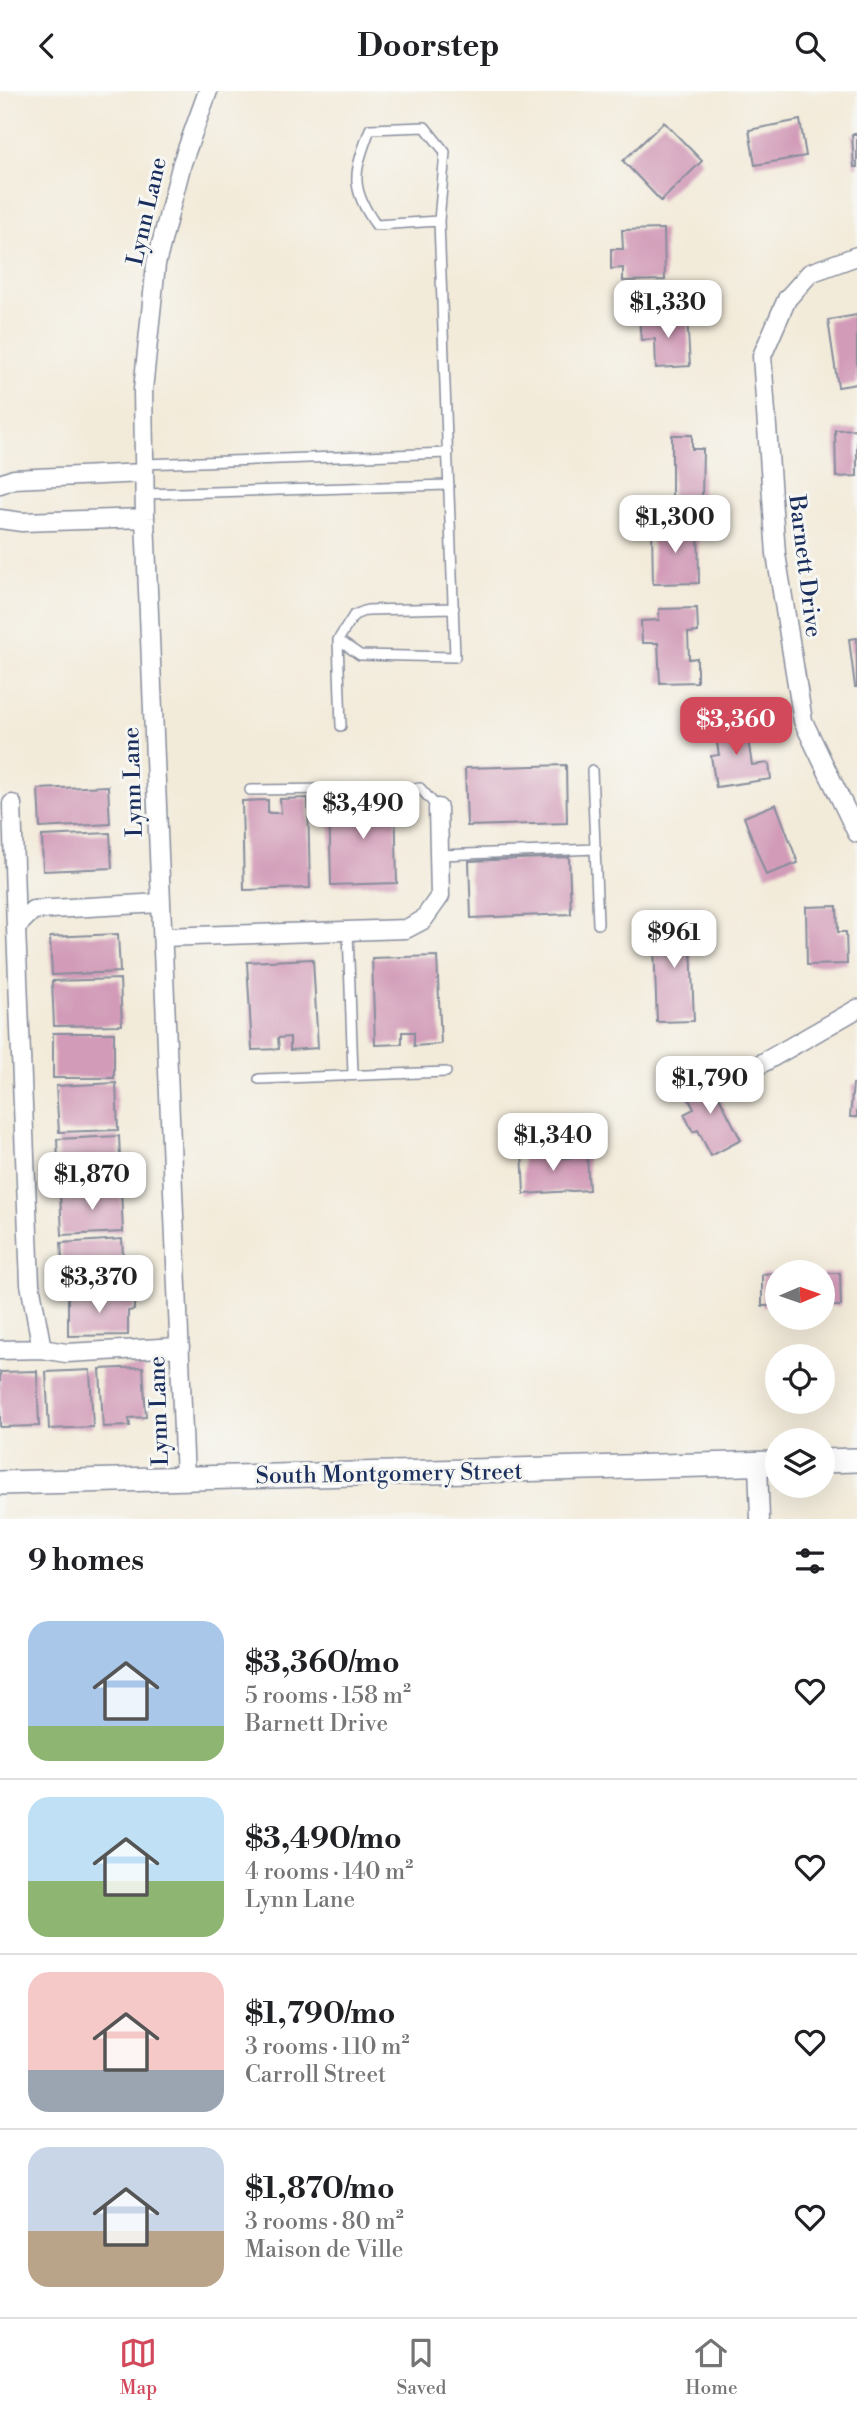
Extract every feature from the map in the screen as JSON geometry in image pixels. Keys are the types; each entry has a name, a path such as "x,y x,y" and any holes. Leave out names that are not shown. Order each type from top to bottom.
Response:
{"street":[{"name":"Lynn Lane","path":"185,1479 145,518 143,390 156,264 182,163 208,91"},
{"name":"Barnett Drive","path":"857,256 810,273 787,299 762,356 776,554 803,721 857,832"},
{"path":"0,484 14,479 144,469"},
{"path":"0,519 22,522 145,518"},
{"path":"12,804 30,1284 42,1349"},
{"path":"163,936 406,929 423,920 440,896 438,808"},
{"path":"16,927 33,910 161,903"},
{"path":"747,1072 857,1009"},
{"path":"0,1350 42,1349 66,1353 180,1347"},
{"path":"835,1461 857,1460"},
{"name":"South Montgomery Street","path":"0,1483 765,1464"},
{"path":"760,1519 765,1480"}],"lane":[{"path":"338,640 360,655 455,657 439,221 445,152 425,127 370,129 355,170 362,205 376,225 439,221"},
{"path":"144,469 448,453"},
{"path":"145,494 449,485"},
{"path":"341,726 338,640 354,615 367,610 454,608"},
{"path":"592,770 598,925"},
{"path":"250,790 419,788 438,808"},
{"path":"441,855 596,849"},
{"path":"348,931 353,1074"},
{"path":"259,1079 446,1072"}],"building":[{"path":"800,120 806,156 755,165 749,130"},
{"path":"664,122 702,161 661,201 623,161"},
{"path":"852,134 857,134 857,167 854,167"},
{"path":"664,229 665,280 623,281 623,268 611,269 611,249 623,249 622,230"},
{"path":"857,315 857,384 838,387 828,320"},
{"path":"687,316 690,366 656,368 655,339 641,340 639,318"},
{"path":"857,429 857,476 836,477 835,430"},
{"path":"672,435 692,435 692,449 703,449 702,499 672,498"},
{"path":"698,526 699,583 653,584 652,527"},
{"path":"697,608 698,632 688,633 689,659 697,658 697,682 660,683 658,643 642,643 641,621 659,620 659,609"},
{"path":"857,638 857,687 855,687 849,639"},
{"path":"745,720 752,765 769,763 771,779 716,787 711,756 719,755 714,725"},
{"path":"566,765 567,823 467,826 465,768"},
{"path":"108,786 110,824 40,828 38,789"},
{"path":"368,795 395,795 397,883 331,885 329,798 355,797 356,812 368,811"},
{"path":"308,798 310,888 244,890 242,801 268,800 268,813 281,813 280,799"},
{"path":"776,804 798,863 766,875 744,817"},
{"path":"110,833 112,868 43,871 42,836"},
{"path":"569,857 571,914 471,918 469,861"},
{"path":"837,906 838,932 846,932 847,964 807,965 806,907"},
{"path":"690,918 694,1021 657,1022 653,920"},
{"path":"118,934 120,972 52,975 50,937"},
{"path":"437,956 441,1044 414,1046 414,1032 402,1032 402,1044 375,1045 372,958"},
{"path":"313,959 318,1048 290,1050 290,1037 278,1038 279,1049 252,1050 247,962"},
{"path":"120,979 122,1025 54,1026 52,981"},
{"path":"53,1033 114,1033 114,1078 53,1078"},
{"path":"707,1073 741,1140 711,1156 698,1130 693,1132 684,1114 694,1109 682,1086"},
{"path":"116,1083 118,1130 59,1132 56,1086"},
{"path":"853,1084 857,1084 857,1117 850,1117"},
{"path":"119,1136 121,1181 59,1184 57,1139"},
{"path":"548,1149 549,1159 587,1157 589,1190 524,1194 522,1150"},
{"path":"121,1189 123,1232 62,1235 60,1192"},
{"path":"122,1239 125,1285 64,1289 61,1243"},
{"path":"835,1273 840,1273 841,1306 835,1306"},
{"path":"762,1274 765,1274 765,1306 762,1306"},
{"path":"134,1294 134,1310 128,1311 128,1335 68,1336 68,1295"},
{"path":"143,1367 146,1417 129,1418 130,1426 103,1427 100,1369"},
{"path":"90,1370 93,1427 49,1429 46,1372"},
{"path":"37,1371 39,1426 0,1427 0,1372"}]}
